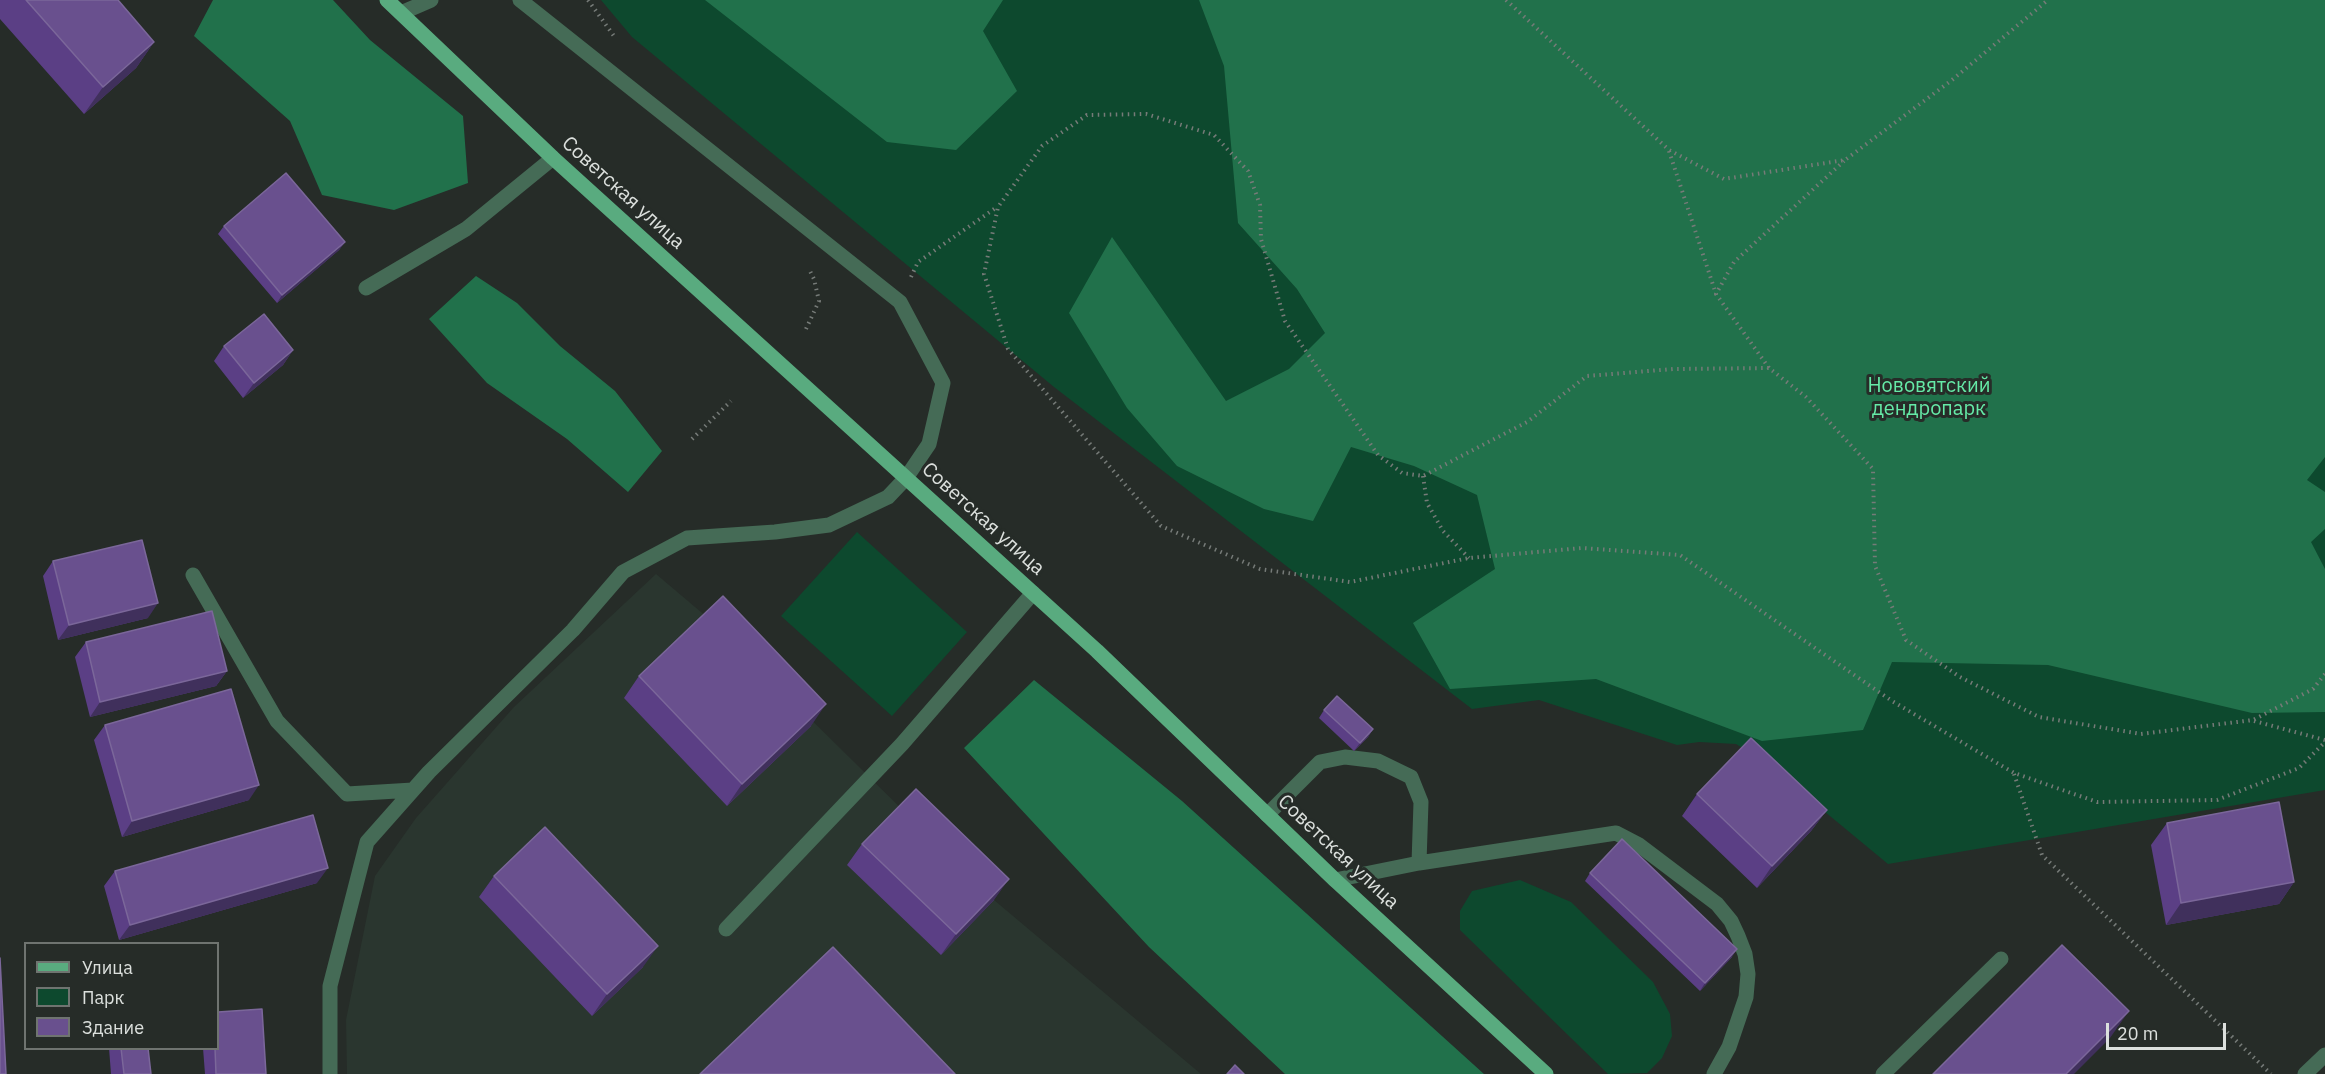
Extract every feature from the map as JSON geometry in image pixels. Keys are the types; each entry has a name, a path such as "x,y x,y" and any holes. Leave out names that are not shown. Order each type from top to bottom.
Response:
{"main road":[{"name":"Советская улица","path":"387,0 553,158 1033,593 1335,880 1546,1074"}],"street":[{"path":"401,13 431,0"},
{"path":"330,1074 330,986 367,842 413,790 573,630 623,572 687,538 775,532 829,525 888,497 906,478 929,444 943,383 900,302 520,0"},
{"path":"366,288 466,229 553,158"},
{"path":"193,575 277,722 347,794 413,790"},
{"path":"726,929 902,744 1033,593"},
{"path":"1267,814 1320,762 1345,757 1378,761 1411,777 1421,802 1419,863"},
{"path":"1335,880 1419,863 1616,833 1639,846 1717,904 1731,921 1745,954 1748,974 1746,997 1729,1047 1714,1074"},
{"path":"1883,1074 2001,959"},
{"path":"2305,1074 2325,1055"}],"path":[{"path":"1506,0 1669,150 1724,178 1845,160"},
{"path":"1716,294 1734,262 1845,160 1952,80 2048,0"},
{"path":"900,302 918,262 998,207 1042,146 1086,115 1146,114 1214,135 1248,171 1260,205 1261,239 1285,321 1378,455 1402,473 1423,476 1527,422 1587,376 1673,369 1769,368"},
{"path":"1669,150 1716,294 1769,368 1806,397 1873,469 1875,566 1906,640 1960,677 2039,717 2141,734 2253,720 2313,689 2325,674"},
{"path":"998,207 984,274 1008,349 1161,526 1260,569 1350,582 1469,558 1582,548 1680,555 1892,701 2014,773 2097,802 2217,800 2299,768 2325,741 2253,720"},
{"path":"692,439 731,401"},
{"path":"1423,476 1427,503 1437,521 1443,531 1469,558"},
{"path":"2014,773 2042,855 2271,1074"}],"shaded area":[{"path":"656,574 708,618 994,900 1201,1074 347,1074 346,1020 375,876 416,818 514,707"}],"green space":[{"path":"213,0 333,0 370,40 463,116 468,183 394,210 322,195 290,121 194,36"},
{"name":"Нововятский дендропарк","path":"601,0 2325,0 2325,790 1888,864 1761,759 1736,744 1699,742 1677,745 1539,700 1472,709 1054,387 632,37"},
{"path":"705,0 1003,0 983,31 1017,91 956,150 887,142"},
{"name":"Нововятский дендропарк","path":"1199,0 2325,0 2325,457 2307,480 2325,492 2325,529 2311,542 2325,569 2325,712 2252,713 2048,665 1892,662 1863,730 1762,741 1596,679 1450,689 1413,623 1495,569 1477,495 1414,466 1351,447 1313,521 1264,509 1177,466 1127,408 1069,313 1112,237 1226,401 1289,369 1325,333 1297,289 1238,223 1224,66"},
{"path":"476,276 517,303 560,346 615,391 662,451 628,492 567,439 487,383 429,319"},
{"path":"857,532 967,632 892,716 781,616"},
{"path":"1034,680 1182,801 1484,1074 1285,1074 1149,947 964,748"},
{"path":"1520,880 1571,902 1653,982 1670,1014 1672,1036 1662,1058 1647,1073 1608,1074 1460,930 1460,911 1472,891"}],"building":[{"path":"26,0 118,0 154,42 103,87"},
{"path":"286,173 345,242 282,295 224,226"},
{"path":"264,314 293,350 254,383 224,346"},
{"path":"142,540 158,603 69,625 53,561"},
{"path":"723,596 826,704 742,784 639,676"},
{"path":"212,611 227,671 100,702 86,642"},
{"path":"231,689 259,785 132,821 105,725"},
{"path":"1337,696 1373,729 1360,743 1324,710"},
{"path":"1751,738 1827,810 1772,866 1697,794"},
{"path":"916,789 1009,879 956,934 862,844"},
{"path":"2279,802 2294,882 2181,903 2167,823"},
{"path":"313,815 328,868 130,925 115,871"},
{"path":"545,827 658,946 607,994 494,876"},
{"path":"1622,839 1737,949 1705,983 1590,873"},
{"path":"2062,945 2129,1011 2066,1074 1933,1074"},
{"path":"833,947 955,1074 700,1074"},
{"path":"0,958 6,1074 0,1074"},
{"path":"262,1009 266,1074 216,1074 215,1050 219,1050 219,1012"},
{"path":"121,1050 148,1050 151,1074 124,1074"},
{"path":"1235,1065 1244,1074 1227,1074"}]}
